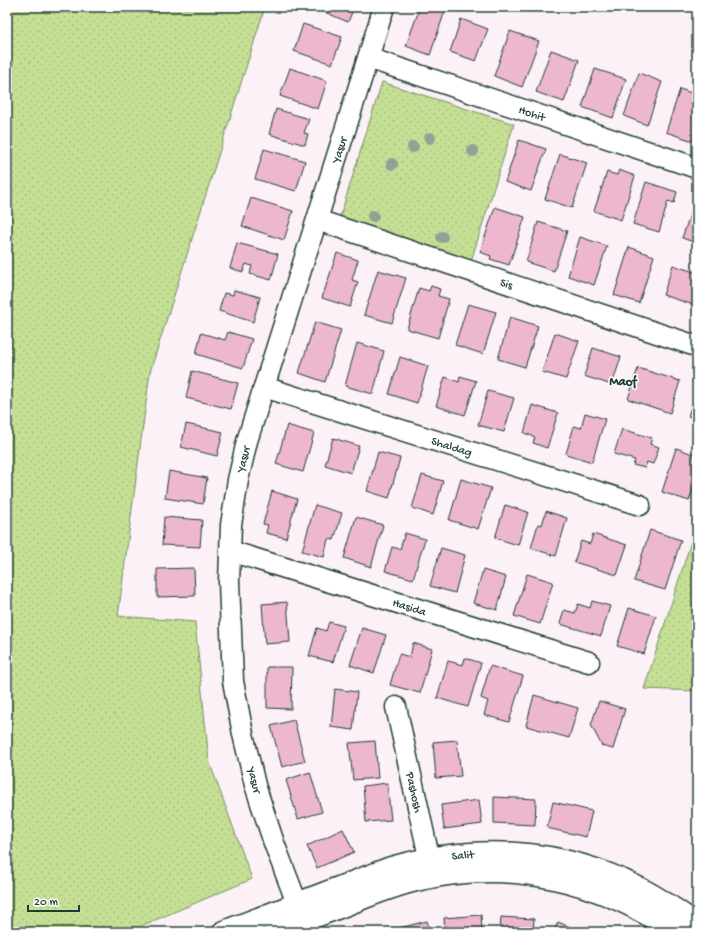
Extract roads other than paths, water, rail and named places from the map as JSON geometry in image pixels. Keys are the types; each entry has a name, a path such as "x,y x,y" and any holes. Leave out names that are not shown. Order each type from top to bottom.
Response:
{"street":[{"name":"Yasur","path":"301,912 274,843 255,785 233,681 228,582 231,525 238,480 247,441 384,7"},
{"name":"Hohit","path":"368,58 697,168"},
{"name":"Sis","path":"316,220 696,346"},
{"name":"Shaldag","path":"264,387 640,505"},
{"name":"Hasida","path":"230,551 590,662"},
{"name":"Pashosh","path":"396,707 431,867"},
{"name":"Salit","path":"431,867 447,855 482,853 519,854 552,858 612,876 638,888 664,902 697,925"},
{"name":"Salit","path":"224,932 301,912 391,868 415,861 449,873 483,871 517,872 549,876 579,884 630,904 675,932"},
{"name":"Salit","path":"275,932 301,912"}],"district":[{"name":"Maof","path":"623,380"}]}
